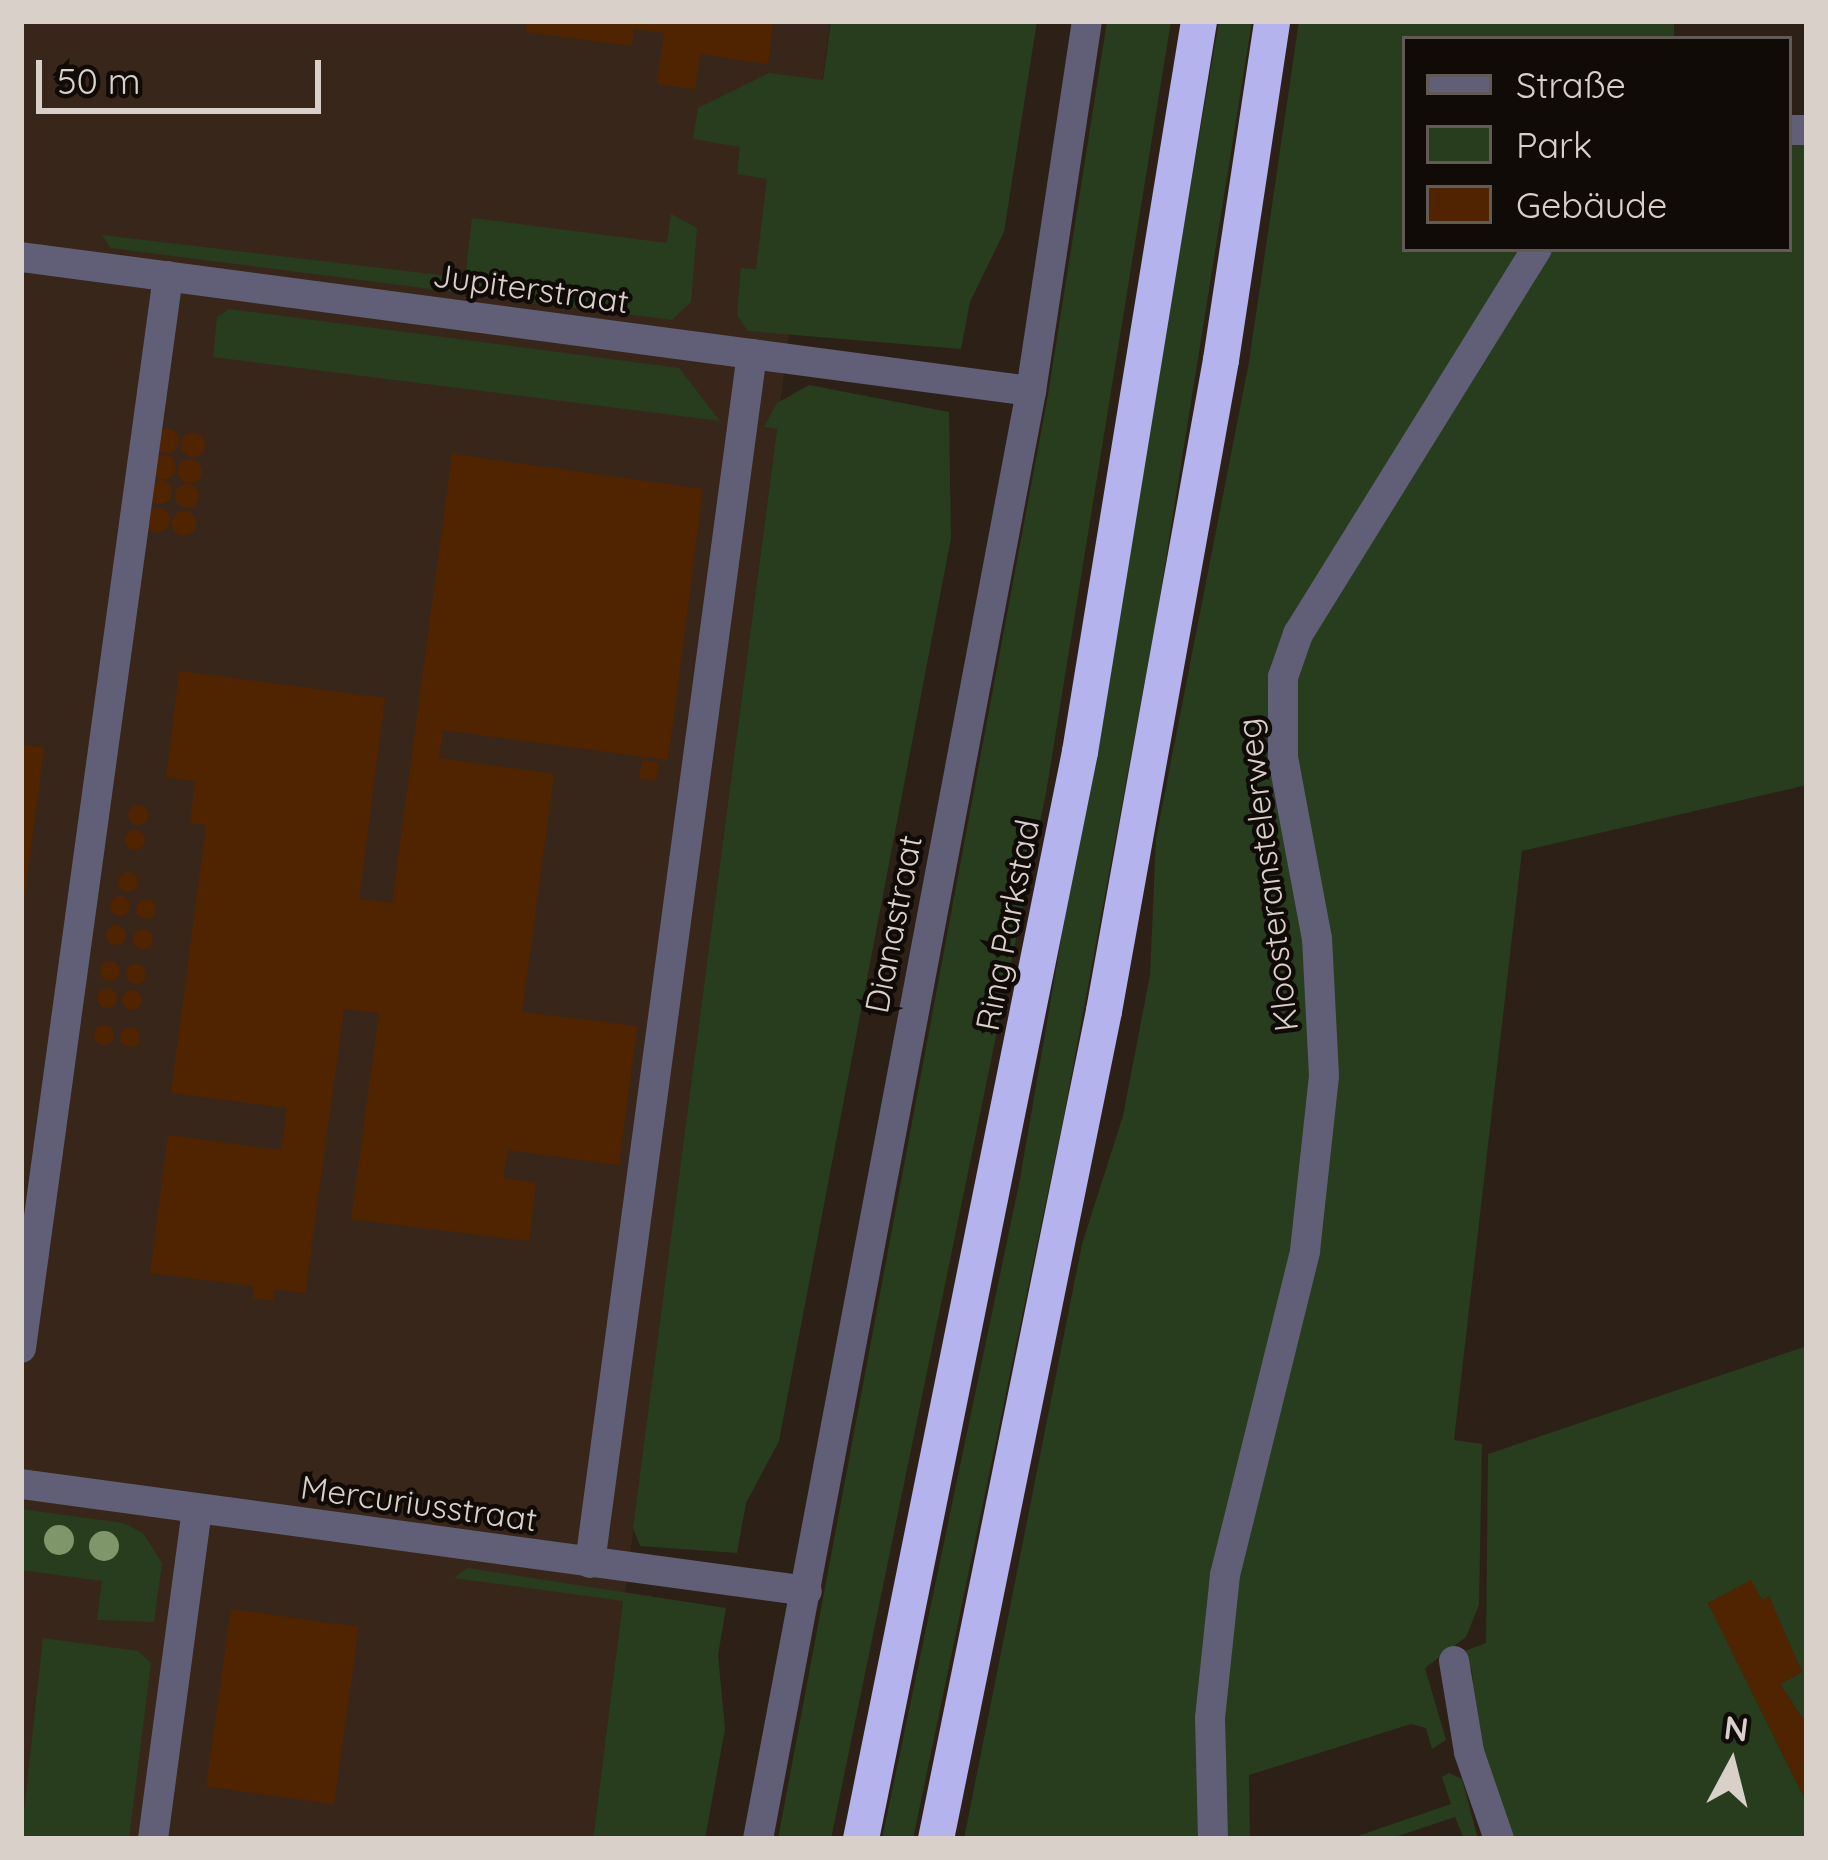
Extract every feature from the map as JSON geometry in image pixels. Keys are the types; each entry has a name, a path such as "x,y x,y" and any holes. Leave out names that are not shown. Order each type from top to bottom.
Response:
{"highway":[{"name":"Ring Parkstad","path":"861,1839 1080,752 1198,21"},
{"path":"936,1839 1104,1011 1221,360 1271,21"}],"street":[{"name":"Dianastraat","path":"758,1839 1031,391 1087,21"},
{"name":"Kloosteranstelerweg","path":"1213,1839 1210,1718 1225,1575 1305,1251 1324,1076 1317,940 1283,758 1283,677 1298,634 1535,252"},
{"name":"Jupiterstraat","path":"21,257 1031,391"},
{"path":"21,1348 168,276"},
{"path":"590,1563 752,354"},
{"name":"Mercuriusstraat","path":"21,1484 807,1591"},
{"path":"153,1839 197,1509"},
{"path":"1454,1661 1469,1752 1499,1839"}],"shaded area":[{"path":"21,21 830,21 593,1839 21,1839"}],"green space":[{"path":"831,21 1037,21 1004,232 970,302 961,349 748,331 737,315 741,268 756,269 767,179 737,174 740,147 693,139 698,108 769,73 823,80"},
{"path":"1107,21 1171,21 1046,793 831,1839 778,1839 1048,395"},
{"path":"1219,21 1252,21 1156,621 1064,1115 913,1839 882,1839 1020,1179"},
{"path":"1299,21 1674,21 1674,36 1402,36 1402,252 1520,252 1281,643 1314,1026 1298,1235 1244,1448 1204,1839 964,1839 1082,1244 1123,1116 1150,975 1156,838 1249,362"},
{"path":"1807,137 1807,785 1522,851 1454,1440 1482,1444 1479,1605 1466,1637 1425,1668 1446,1740 1432,1749 1426,1728 1411,1724 1249,1775 1250,1839 1222,1839 1227,1622 1318,1220 1294,768 1298,656 1550,252 1792,252 1792,138"},
{"path":"671,214 697,228 691,302 672,320 111,248 102,235 465,278 472,218 667,243"},
{"path":"229,309 679,368 720,421 213,357 217,317"},
{"path":"809,385 949,412 951,538 779,1441 746,1503 737,1553 640,1546 633,1528 777,429 764,427 777,403"},
{"path":"1807,1346 1807,1725 1780,1684 1802,1672 1769,1597 1762,1600 1751,1581 1708,1603 1807,1803 1807,1839 1514,1839 1477,1732 1472,1671 1462,1652 1486,1643 1488,1454"},
{"path":"21,1509 123,1523 143,1533 162,1563 154,1622 97,1620 102,1581 21,1570"},
{"path":"468,1568 726,1608 718,1655 725,1729 705,1839 593,1839 623,1601 454,1578"},
{"path":"43,1638 138,1651 151,1663 129,1839 21,1839"},
{"path":"1449,1773 1462,1779 1478,1839 1464,1839 1455,1817 1389,1839 1349,1839 1451,1804 1442,1777"}],"building":[{"path":"527,21 773,21 768,64 700,54 695,89 657,84 664,33 634,29 632,46 526,32"},
{"path":"167,429 179,441 167,453 155,441"},
{"path":"193,433 205,445 193,457 181,445"},
{"path":"452,454 703,489 668,760 443,730 439,758 554,774 522,1012 637,1026 619,1165 508,1150 503,1178 536,1183 529,1241 351,1219 379,1013 344,1009 305,1293 274,1289 273,1301 253,1298 254,1286 150,1273 168,1135 281,1150 287,1108 171,1093 206,825 190,823 195,781 166,777 179,671 385,698 359,899 392,903"},
{"path":"164,455 176,467 164,479 152,467"},
{"path":"190,459 202,471 190,483 178,471"},
{"path":"160,480 172,492 160,504 148,492"},
{"path":"187,484 199,496 187,508 175,496"},
{"path":"158,508 170,520 158,532 146,520"},
{"path":"184,511 196,523 184,535 172,523"},
{"path":"21,744 44,747 24,902 21,902"},
{"path":"642,760 659,763 656,781 639,778"},
{"path":"138,805 148,815 138,825 128,815"},
{"path":"135,830 145,840 135,850 125,840"},
{"path":"128,872 138,882 128,892 118,882"},
{"path":"120,896 130,906 120,916 110,906"},
{"path":"146,899 156,909 146,919 136,909"},
{"path":"116,925 126,935 116,945 106,935"},
{"path":"143,929 153,939 143,949 133,939"},
{"path":"110,961 120,971 110,981 100,971"},
{"path":"136,964 146,974 136,984 126,974"},
{"path":"107,988 117,998 107,1008 97,998"},
{"path":"132,990 142,1000 132,1010 122,1000"},
{"path":"104,1025 114,1035 104,1045 94,1035"},
{"path":"130,1027 140,1037 130,1047 120,1037"},
{"path":"1751,1580 1762,1600 1769,1596 1802,1672 1780,1684 1807,1725 1807,1803 1708,1603"},
{"path":"231,1609 359,1627 334,1804 206,1786"}]}
